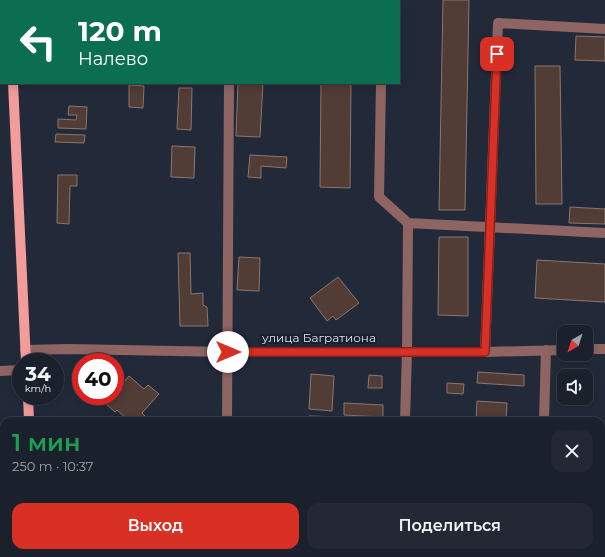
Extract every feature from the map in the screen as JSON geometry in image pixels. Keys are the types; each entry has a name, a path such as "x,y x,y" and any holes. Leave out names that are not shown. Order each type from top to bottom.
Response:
{"main road":[{"path":"13,84 25,353"},
{"path":"28,405 29,417"}],"street":[{"path":"485,352 498,23 605,29"},
{"path":"227,417 229,84"},
{"path":"381,84 379,197 408,223 605,233"},
{"path":"405,417 408,223"},
{"name":"улица Багратиона","path":"25,350 68,349 228,352 485,352 557,350"},
{"path":"593,349 605,349"},
{"path":"544,417 546,350"},
{"path":"0,371 12,370"}],"building":[{"path":"443,0 469,0 465,210 439,210"},
{"path":"576,36 605,37 605,61 575,60"},
{"path":"535,66 560,66 562,204 536,204"},
{"path":"238,84 263,84 260,137 236,136"},
{"path":"321,84 351,84 350,188 320,187"},
{"path":"129,85 144,86 143,108 129,107"},
{"path":"179,88 192,88 191,130 177,129"},
{"path":"69,106 87,107 86,129 58,128 58,119 76,120 77,115 68,115"},
{"path":"56,134 85,135 84,143 55,142"},
{"path":"172,146 195,147 194,178 171,177"},
{"path":"250,155 287,157 286,168 261,166 261,178 248,177"},
{"path":"58,175 77,175 77,186 70,186 69,224 57,223"},
{"path":"570,207 605,209 605,224 569,223"},
{"path":"439,237 468,237 468,316 438,315"},
{"path":"178,253 190,253 191,294 203,293 203,305 207,307 208,326 180,326"},
{"path":"239,257 260,258 259,291 237,290"},
{"path":"537,260 605,264 605,302 535,298"},
{"path":"338,277 359,303 336,320 333,316 327,321 310,298"},
{"path":"478,372 524,375 524,386 477,383"},
{"path":"311,374 334,376 332,411 309,409"},
{"path":"369,375 382,376 382,388 368,388"},
{"path":"129,376 144,389 148,385 159,394 142,413 146,417 125,417 117,410 115,412 107,405 124,405 124,382"},
{"path":"447,383 464,384 463,394 447,393"},
{"path":"477,401 507,403 506,417 476,417"},
{"path":"344,403 383,405 383,417 344,415"},
{"path":"309,416 342,417 309,417"}],"route":[{"path":"228,352 485,352 497,54"}]}
